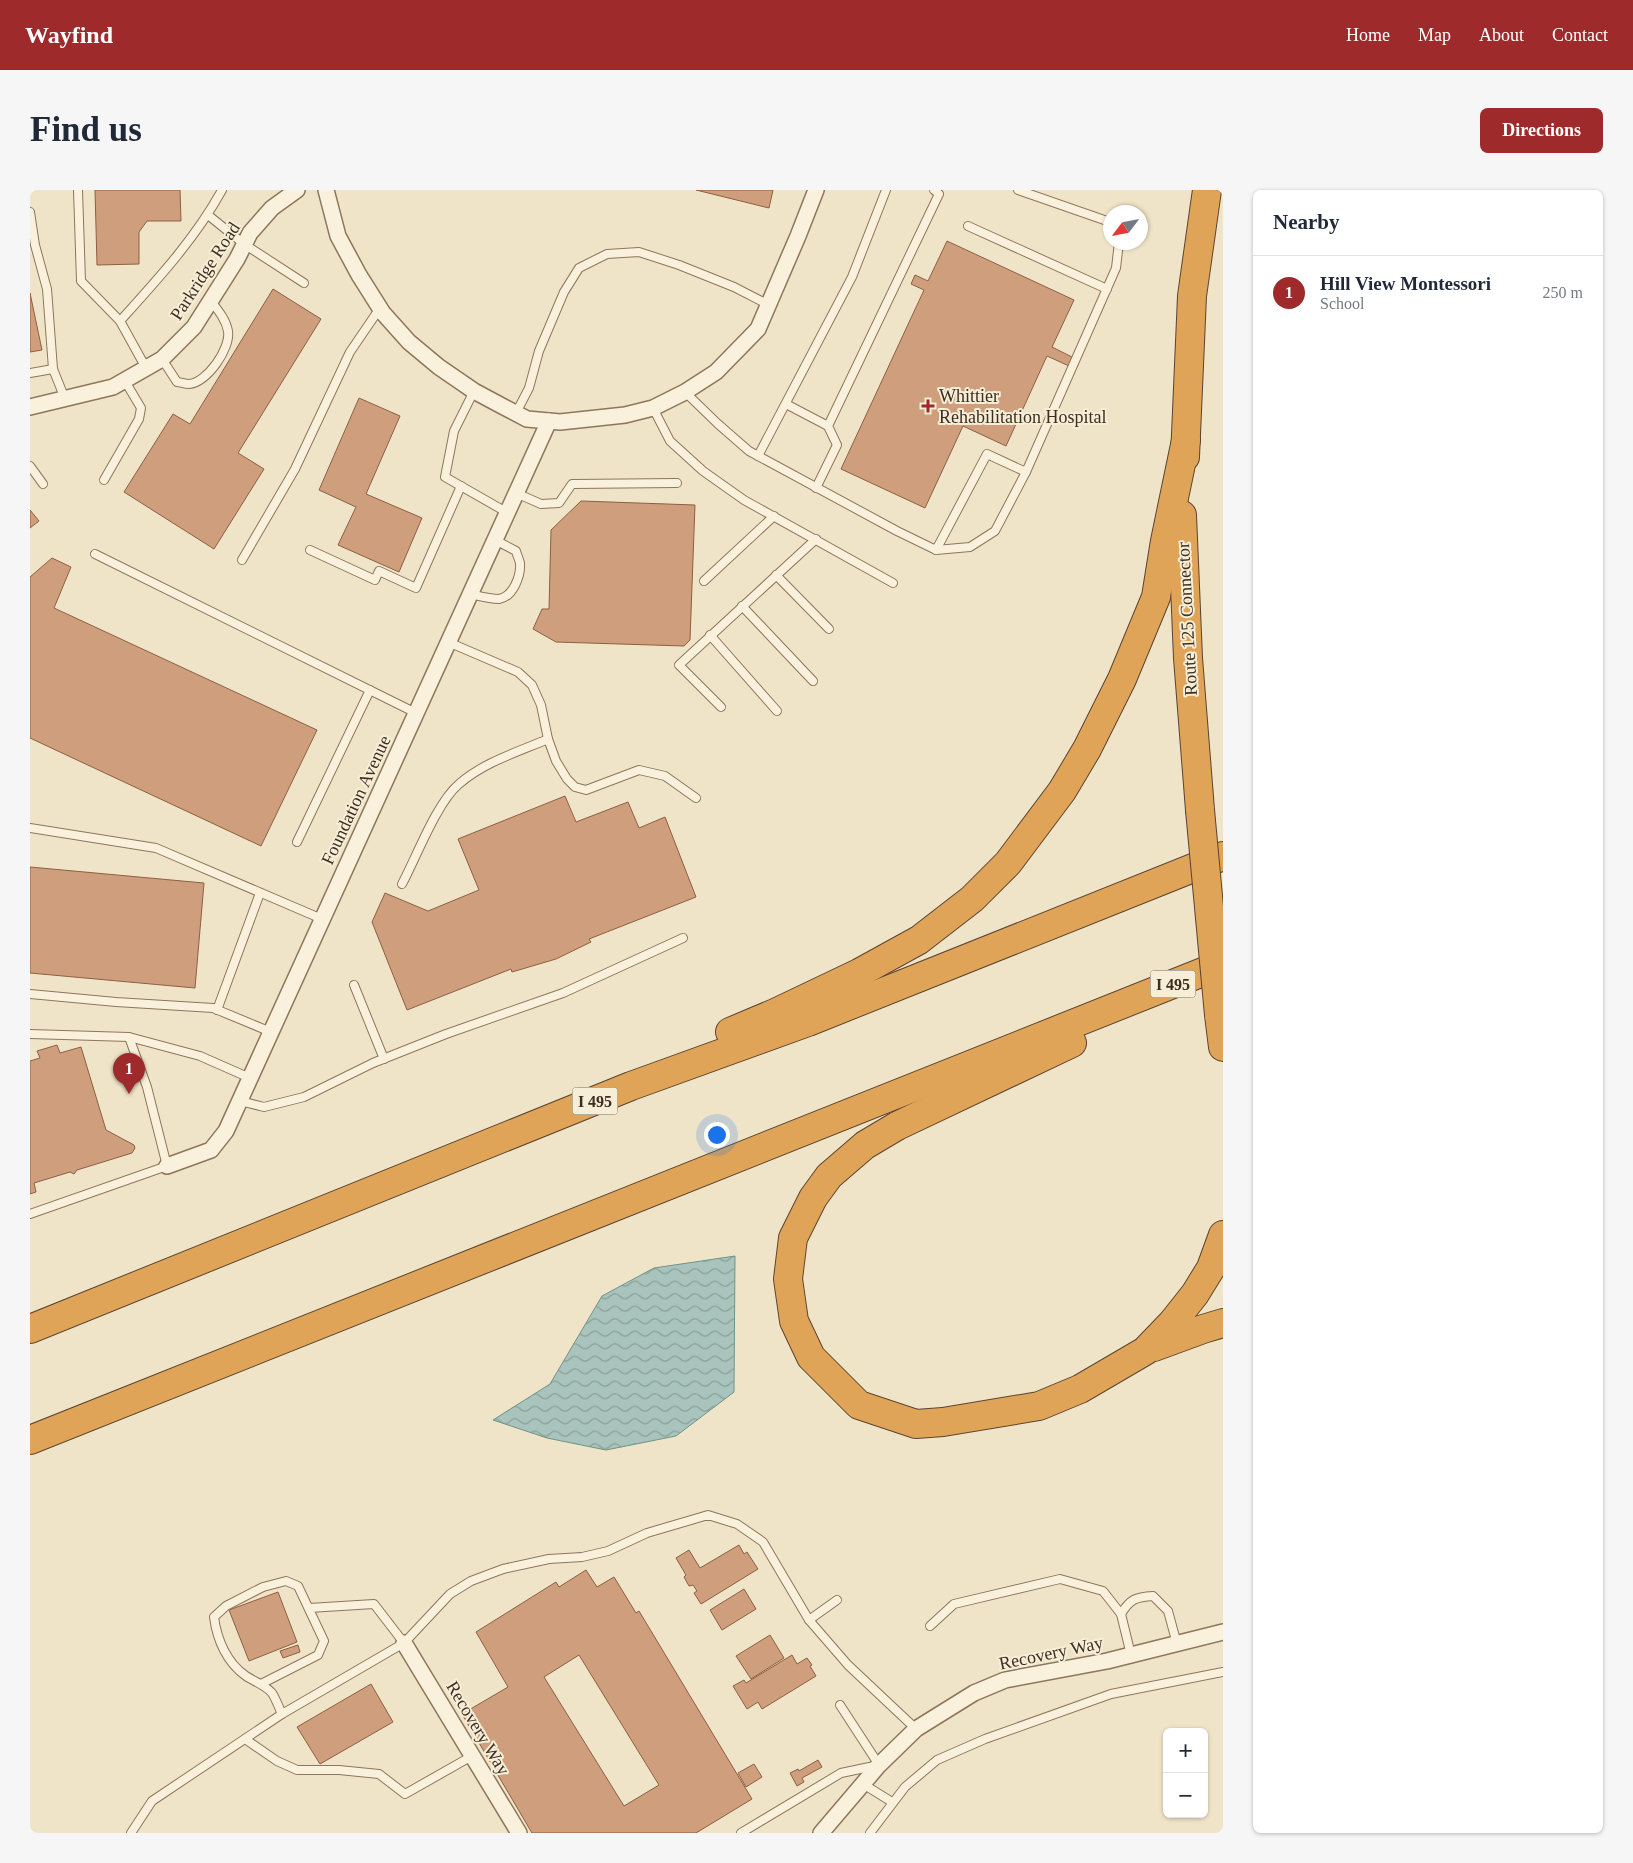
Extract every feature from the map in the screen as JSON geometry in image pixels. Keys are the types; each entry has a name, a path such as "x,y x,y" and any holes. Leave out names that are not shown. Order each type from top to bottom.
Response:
{"highway":[{"name":"Route 125 Connector","path":"1207,190 1192,296 1182,501 1188,658 1200,810 1223,1047"},
{"path":"631,1086 723,1035 775,1013 859,973 919,940 972,899 1008,863 1062,791 1087,749 1122,679 1156,597 1165,541 1186,440"},
{"name":"I 495","path":"30,1329 631,1086 808,1022 1223,856"},
{"name":"I 495","path":"30,1440 1223,964"},
{"path":"1177,983 1147,1004 1114,1022 897,1126 865,1145 829,1176 813,1198 793,1238 788,1279 794,1321 811,1357 859,1405 902,1421 916,1424 943,1422 1039,1406 1080,1389 1145,1351 1223,1323"},
{"path":"1145,1351 1195,1294 1211,1268 1223,1235"}],"street":[{"name":"Parkridge Road","path":"30,407 113,387 162,359 194,327 250,233 272,208 297,190"},
{"path":"326,190 338,236 359,276 380,308 409,342 474,391 528,419 560,422 625,415 653,408 685,392 716,372 758,329 816,190"},
{"name":"Foundation Avenue","path":"167,1166 211,1150 226,1131 549,421"},
{"name":"Recovery Way","path":"821,1833 879,1766 916,1729 974,1693 1005,1680 1131,1655 1223,1632"},
{"name":"Recovery Way","path":"404,1643 519,1833"}],"lane":[{"path":"78,190 81,281 120,321 146,368"},
{"path":"120,321 159,277 208,215 222,190"},
{"path":"758,456 852,277 886,190"},
{"path":"828,426 939,194 934,190"},
{"path":"1018,190 1103,220"},
{"path":"30,212 35,245 47,289 53,370 65,399"},
{"path":"208,215 244,244 304,283"},
{"path":"968,226 1106,289"},
{"path":"685,392 749,451 816,488 936,550 970,546 995,531 1026,472 1116,268 1118,250"},
{"path":"516,413 528,388 540,351 564,292 579,268 607,254 639,252 734,287 769,305"},
{"path":"162,359 177,382 190,384 203,378 216,364 225,350 228,330 222,316 210,300"},
{"path":"242,560 295,469 350,352 380,308"},
{"path":"30,373 53,370"},
{"path":"104,480 139,419 141,408 125,381"},
{"path":"474,391 454,431 445,477 508,513"},
{"path":"786,404 828,426 837,445 816,488"},
{"path":"653,408 670,441 703,471 744,500 893,583"},
{"path":"936,550 987,454 1026,472"},
{"path":"30,466 43,484"},
{"path":"516,493 541,504 559,504 572,484 677,483"},
{"path":"310,550 375,580 379,572 416,588 461,486"},
{"path":"704,581 774,516"},
{"path":"721,707 679,665 816,539"},
{"path":"470,594 497,599 505,597 511,592 516,582 520,566 516,552 495,540"},
{"path":"95,554 416,713"},
{"path":"776,574 829,630"},
{"path":"742,606 813,682"},
{"path":"710,635 778,710"},
{"path":"448,642 518,672 532,685 541,705 548,740 556,760 567,779 575,787 586,790 639,770 665,776 696,798"},
{"path":"297,842 370,690"},
{"path":"402,884 444,801 458,784 485,766 548,740"},
{"path":"30,828 156,848 322,919"},
{"path":"217,1010 260,892"},
{"path":"240,1101 264,1107 304,1097 384,1059 446,1034 563,993 683,938"},
{"path":"354,985 384,1059"},
{"path":"30,994 213,1008 271,1032"},
{"path":"30,1034 129,1037 200,1056 250,1078"},
{"path":"30,1214 167,1166 147,1087 129,1037"},
{"path":"131,1833 152,1801 282,1714 404,1643 450,1594 471,1581 503,1569 549,1559 582,1557 608,1550 647,1533 708,1515 737,1524 763,1542 809,1620 848,1666 916,1729"},
{"path":"930,1626 954,1604 1060,1580 1103,1591 1121,1614 1131,1655"},
{"path":"261,1684 318,1655 324,1641 298,1586 286,1581 263,1587 226,1606 214,1617 224,1652 234,1667 272,1693 282,1714"},
{"path":"1121,1614 1128,1604 1139,1597 1153,1596 1168,1611 1177,1644"},
{"path":"809,1620 837,1600"},
{"path":"309,1608 374,1604 404,1643"},
{"path":"870,1833 904,1787 937,1760 985,1739 1111,1694 1223,1672"},
{"path":"740,1833 841,1773 879,1766 840,1705"},
{"path":"245,1739 277,1762 297,1770 339,1770 379,1774 405,1794 472,1756"},
{"path":"863,1784 892,1802"}],"water":[{"path":"735,1256 734,1392 676,1436 606,1450 547,1438 493,1420 550,1384 602,1296 654,1268"}],"building":[{"path":"95,190 180,190 181,221 147,221 139,232 139,264 97,265"},
{"path":"696,190 773,190 769,208"},
{"path":"947,241 1074,300 1052,347 1074,358 1069,366 1047,356 1006,446 963,426 925,508 841,469 924,290 911,284 915,275 928,281"},
{"path":"273,289 321,319 238,453 264,469 214,549 124,492 173,414 190,424"},
{"path":"30,293 42,350 30,352"},
{"path":"359,398 400,416 366,494 422,518 399,572 338,545 356,507 319,490"},
{"path":"581,501 695,505 690,640 684,646 556,642 533,629 542,609 549,609 551,530"},
{"path":"30,510 39,521 30,528"},
{"path":"52,558 71,567 54,608 317,730 261,846 30,738 30,577"},
{"path":"565,796 576,822 628,802 639,828 665,817 696,897 589,939 591,942 556,959 512,972 511,969 407,1010 372,922 385,893 428,911 479,890 458,839"},
{"path":"30,867 204,883 195,988 30,973"},
{"path":"57,1045 60,1053 81,1047 106,1130 134,1145 135,1148 132,1153 77,1170 74,1174 70,1172 34,1183 36,1192 30,1194 30,1061 40,1058 37,1051"},
{"path":"739,1545 744,1554 747,1552 758,1569 701,1604 694,1593 697,1591 693,1585 689,1586 684,1577 686,1575 676,1558 689,1550 700,1568"},
{"path":"586,1570 597,1587 614,1577 636,1613 639,1611 752,1799 696,1833 532,1833 462,1714 508,1687 476,1632 556,1582 559,1587","holes":["579,1655 659,1785 624,1806 544,1677"]},
{"path":"744,1589 756,1609 722,1630 710,1610"},
{"path":"278,1592 297,1642 249,1661 229,1610"},
{"path":"770,1635 784,1658 751,1679 736,1656"},
{"path":"298,1645 300,1652 283,1658 280,1651"},
{"path":"792,1655 797,1664 807,1658 816,1676 762,1709 758,1702 747,1709 733,1686 744,1680 746,1683"},
{"path":"371,1684 393,1722 320,1764 297,1727"},
{"path":"818,1760 822,1767 802,1778 804,1782 797,1786 790,1773 798,1769 799,1771"},
{"path":"754,1764 762,1777 746,1787 738,1773"}],"place":[{"name":"Whittier Rehabilitation Hospital","path":"928,406"},
{"name":"Hill View Montessori","path":"129,1094"}]}
